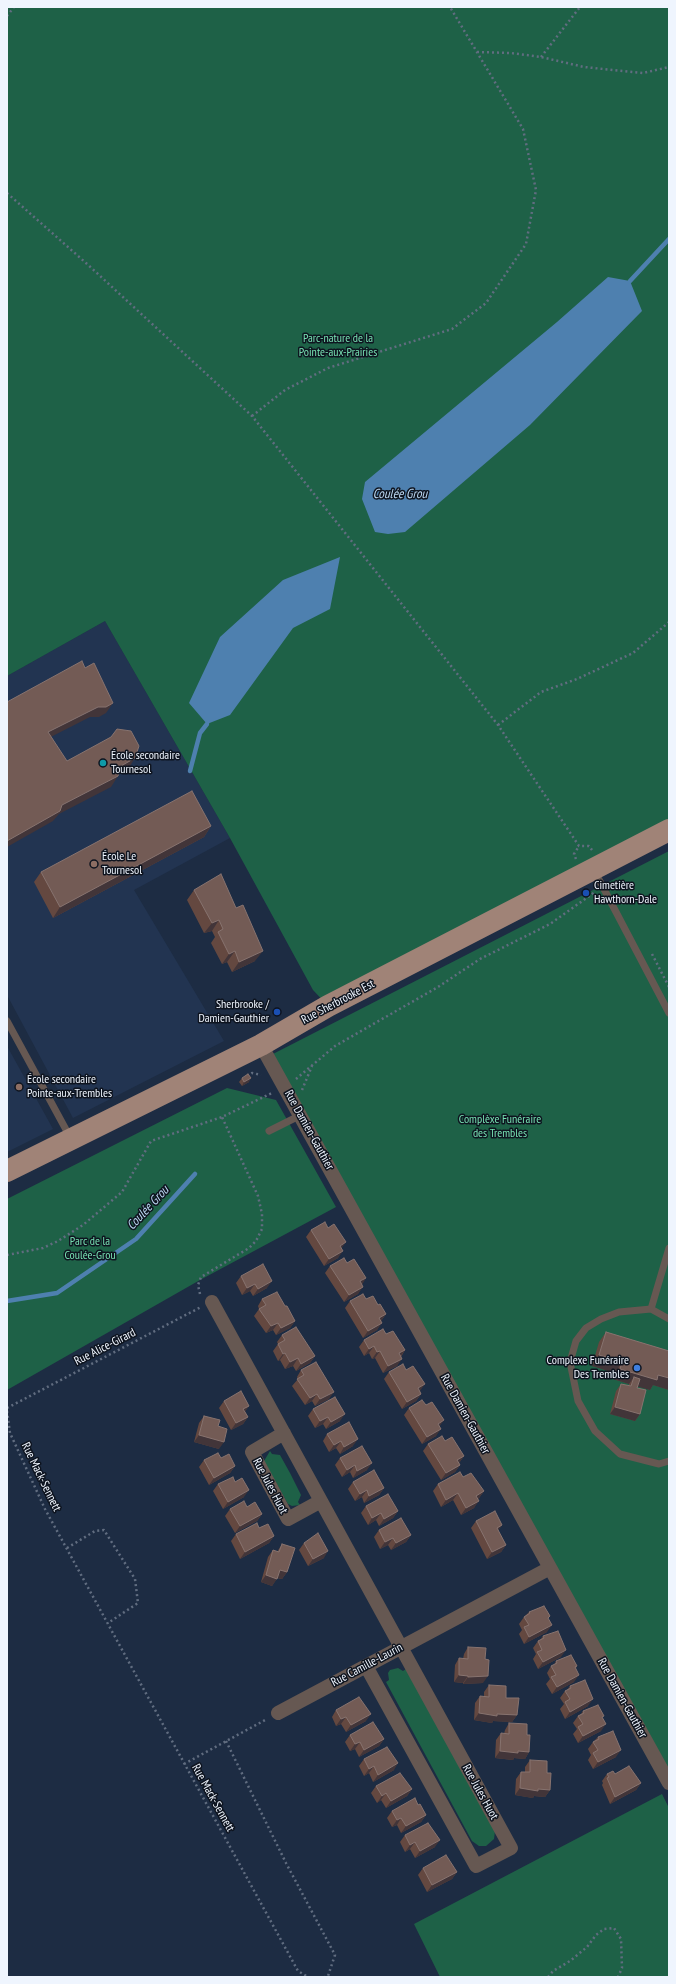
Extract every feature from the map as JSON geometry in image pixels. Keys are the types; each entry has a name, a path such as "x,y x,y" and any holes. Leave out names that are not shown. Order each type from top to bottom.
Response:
{"main road":[{"name":"Rue Sherbrooke Est","path":"7,1172 261,1045 328,1006 669,830"}],"street":[{"name":"Rue Damien-Gauthier","path":"261,1045 669,1783"},
{"name":"Rue Jules Huot","path":"212,1302 511,1848 476,1866 366,1666"},
{"name":"Rue Jules Huot","path":"284,1433 252,1452 288,1519 321,1501"},
{"name":"Rue Camille-Laurin","path":"278,1713 550,1568"}],"lane":[{"path":"594,869 669,1013"},
{"path":"7,1021 71,1139"},
{"path":"269,1131 301,1115"},
{"path":"651,1309 669,1248"},
{"path":"669,1319 651,1309 618,1312 586,1328 576,1341 570,1362 578,1401 595,1431 620,1454 659,1464 669,1461"}],"path":[{"path":"7,16 14,7"},
{"path":"252,416 285,390 328,368 452,329 486,303 526,244 536,190 523,129 450,7"},
{"path":"541,57 580,7"},
{"path":"477,52 511,53 541,57 584,67 643,73 669,67"},
{"path":"7,193 86,263 252,416 498,725 578,846"},
{"path":"498,725 541,692 577,679 633,654 669,622"},
{"path":"578,846 590,846"},
{"path":"574,854 578,846"},
{"path":"293,1081 335,1046 438,987 480,959 550,924 593,895"},
{"path":"649,949 669,987"},
{"path":"299,1094 304,1087 307,1074 314,1064"},
{"path":"246,1076 255,1073 265,1078"},
{"path":"8,1255 44,1248 83,1225 122,1192 151,1141 222,1117 273,1092"},
{"path":"200,1294 198,1285 201,1277 249,1248 256,1241 262,1229 262,1214 258,1196 222,1117"},
{"name":"Rue Alice-Girard","path":"7,1409 212,1302"},
{"name":"Rue Mack-Sennett","path":"7,1409 10,1433 45,1509 298,1972 308,1977"},
{"path":"67,1548 95,1531 104,1530 135,1579 138,1603 108,1623"},
{"path":"184,1764 278,1713"},
{"path":"226,1741 286,1863 335,1954 328,1976 325,1977"},
{"path":"548,1977 553,1970 570,1961 587,1947 596,1935 604,1929 614,1928 621,1939 622,1968 618,1977"}],"shaded area":[{"name":"École Le Tournesol","path":"105,621 230,838 134,890 224,1041 73,1118 7,995 7,676"},
{"name":"École secondaire Pointe-aux-Trembles","path":"7,1046 53,1129 7,1152"}],"green space":[{"name":"Parc-nature de la Pointe-aux-Prairies","path":"7,7 669,7 669,831 328,1006 313,990 230,838 105,621 7,676"},
{"name":"Complèxe Funéraire des Trembles","path":"669,851 669,1778 271,1055"},
{"name":"Parc de la Coulée-Grou","path":"227,1088 276,1100 336,1207 200,1280 7,1390 7,1199"},
{"path":"270,1451 272,1454 280,1455 290,1473 301,1495 298,1502 300,1505 292,1506 288,1504 264,1461"},
{"path":"398,1668 403,1671 406,1669 495,1831 494,1839 486,1846 479,1846 472,1841 386,1682 389,1680 388,1673 390,1670"},
{"path":"662,1794 669,1808 669,1977 440,1977 414,1924"}],"water":[{"name":"Coulée Grou","path":"608,277 630,281 642,311 530,425 405,532 388,534 375,532 362,499 365,482 557,322"},
{"path":"340,557 330,609 293,628 230,715 207,724 189,703 220,637 283,580"}],"building":[{"name":"École secondaire Tournesol","path":"82,661 85,668 94,663 113,703 106,707 98,707 48,732 67,761 111,737 117,729 131,731 139,746 135,758 121,766 118,776 62,805 60,811 7,841 7,702"},
{"path":"192,791 211,826 60,907 41,872"},
{"path":"221,874 236,908 243,905 263,951 239,962 235,951 229,954 218,932 223,929 219,920 212,923 194,890"},
{"path":"248,1074 251,1078 244,1082 242,1078"},
{"path":"325,1222 328,1228 334,1224 346,1242 340,1246 343,1251 329,1259 311,1230"},
{"path":"344,1258 347,1263 354,1259 366,1278 360,1281 363,1287 349,1295 330,1266"},
{"path":"263,1264 272,1281 258,1289 255,1284 247,1288 241,1276"},
{"path":"277,1292 295,1321 281,1328 278,1323 271,1326 259,1309 266,1305 262,1299"},
{"path":"363,1294 366,1299 373,1296 378,1305 380,1304 386,1314 379,1318 382,1323 368,1331 350,1301"},
{"path":"296,1327 315,1356 301,1364 298,1358 290,1362 285,1353 283,1354 278,1344 285,1340 282,1335"},
{"path":"383,1329 386,1334 393,1331 405,1350 399,1353 402,1359 388,1366 380,1351 377,1352 374,1346 369,1349 364,1340"},
{"path":"606,1332 669,1351 669,1378 658,1375 657,1380 620,1369 622,1362 599,1355"},
{"path":"316,1362 334,1392 320,1399 317,1394 310,1398 297,1379 304,1375 301,1370"},
{"path":"403,1364 406,1370 413,1366 425,1384 418,1388 421,1394 407,1402 389,1372"},
{"path":"634,1377 640,1379 637,1388 646,1390 640,1414 615,1407 621,1384 631,1386"},
{"path":"241,1391 249,1406 243,1409 248,1417 236,1423 224,1401"},
{"path":"335,1397 345,1414 331,1422 328,1417 320,1421 313,1409"},
{"path":"422,1400 426,1405 432,1402 444,1420 438,1424 441,1429 427,1437 409,1408"},
{"path":"204,1416 220,1420 218,1426 227,1429 224,1442 199,1435"},
{"path":"349,1422 358,1439 344,1447 341,1441 334,1445 327,1434"},
{"path":"442,1436 445,1441 452,1437 464,1456 457,1460 460,1465 446,1473 428,1444"},
{"path":"362,1446 372,1463 357,1471 355,1465 347,1470 340,1458"},
{"path":"218,1453 221,1458 229,1454 235,1466 214,1478 204,1460"},
{"path":"374,1470 384,1488 369,1496 367,1490 360,1494 353,1482"},
{"path":"460,1472 463,1477 471,1473 484,1491 476,1496 479,1501 466,1508 458,1493 446,1500 438,1484"},
{"path":"233,1477 235,1482 242,1478 249,1490 228,1502 218,1484"},
{"path":"388,1494 398,1511 384,1519 381,1513 372,1518 366,1506"},
{"path":"244,1501 247,1507 255,1502 262,1514 240,1526 230,1509"},
{"path":"495,1511 502,1525 497,1528 506,1545 492,1552 476,1521"},
{"path":"401,1518 411,1535 396,1543 393,1538 385,1542 379,1530"},
{"path":"257,1523 259,1528 268,1524 274,1536 245,1552 236,1534"},
{"path":"318,1533 328,1551 313,1559 304,1543"},
{"path":"282,1544 295,1548 287,1572 280,1570 277,1579 266,1575 273,1550 279,1552"},
{"path":"544,1606 550,1616 548,1618 552,1625 529,1637 524,1627 529,1625 524,1617 530,1613 529,1612"},
{"path":"558,1631 566,1650 543,1662 537,1652 542,1650 538,1641 544,1638 543,1636"},
{"path":"468,1647 486,1648 485,1659 489,1660 488,1676 468,1677 459,1675 459,1658 468,1659"},
{"path":"571,1655 577,1666 575,1667 579,1675 557,1687 551,1677 556,1675 551,1666 557,1663 556,1661"},
{"path":"585,1680 593,1699 570,1712 565,1702 570,1699 565,1691 571,1688 570,1686"},
{"path":"489,1685 506,1686 506,1698 519,1698 517,1715 497,1714 497,1716 479,1713 480,1696 489,1697"},
{"path":"359,1697 371,1714 351,1725 346,1717 341,1719 336,1710"},
{"path":"598,1705 604,1716 602,1717 606,1724 583,1736 578,1727 583,1724 578,1716 584,1713 583,1711"},
{"path":"373,1722 384,1739 364,1750 360,1742 355,1744 350,1735"},
{"path":"509,1723 527,1724 527,1735 530,1735 529,1752 518,1751 518,1753 500,1751 501,1733 509,1734"},
{"path":"613,1731 621,1750 598,1762 593,1753 598,1750 593,1742 599,1739 598,1737"},
{"path":"387,1747 398,1763 378,1775 374,1766 369,1769 364,1759"},
{"path":"530,1760 547,1761 547,1773 551,1773 550,1790 538,1789 538,1791 520,1788 521,1772 530,1772"},
{"path":"629,1766 641,1783 615,1797 607,1778 609,1777 607,1774 613,1771 615,1774"},
{"path":"400,1773 412,1789 391,1801 386,1793 382,1796 376,1786"},
{"path":"415,1798 418,1805 420,1804 426,1815 406,1826 401,1818 397,1820 392,1811"},
{"path":"428,1823 440,1840 420,1851 415,1842 410,1845 405,1835"},
{"path":"446,1855 457,1872 432,1885 423,1868"}],"waterway":[{"name":"Coulée Grou","path":"630,281 669,239"},
{"name":"Coulée Grou","path":"190,771 200,733 207,724"},
{"name":"Coulée Grou","path":"7,1301 57,1293 136,1239 195,1174"}],"place":[{"name":"École secondaire Tournesol","path":"103,763"},
{"name":"École Le Tournesol","path":"94,864"},
{"name":"Cimetière Hawthorn-Dale","path":"586,893"},
{"name":"Sherbrooke / Damien-Gauthier","path":"277,1012"},
{"name":"École secondaire Pointe-aux-Trembles","path":"19,1087"},
{"name":"Complexe Funéraire Des Trembles","path":"637,1368"}]}
